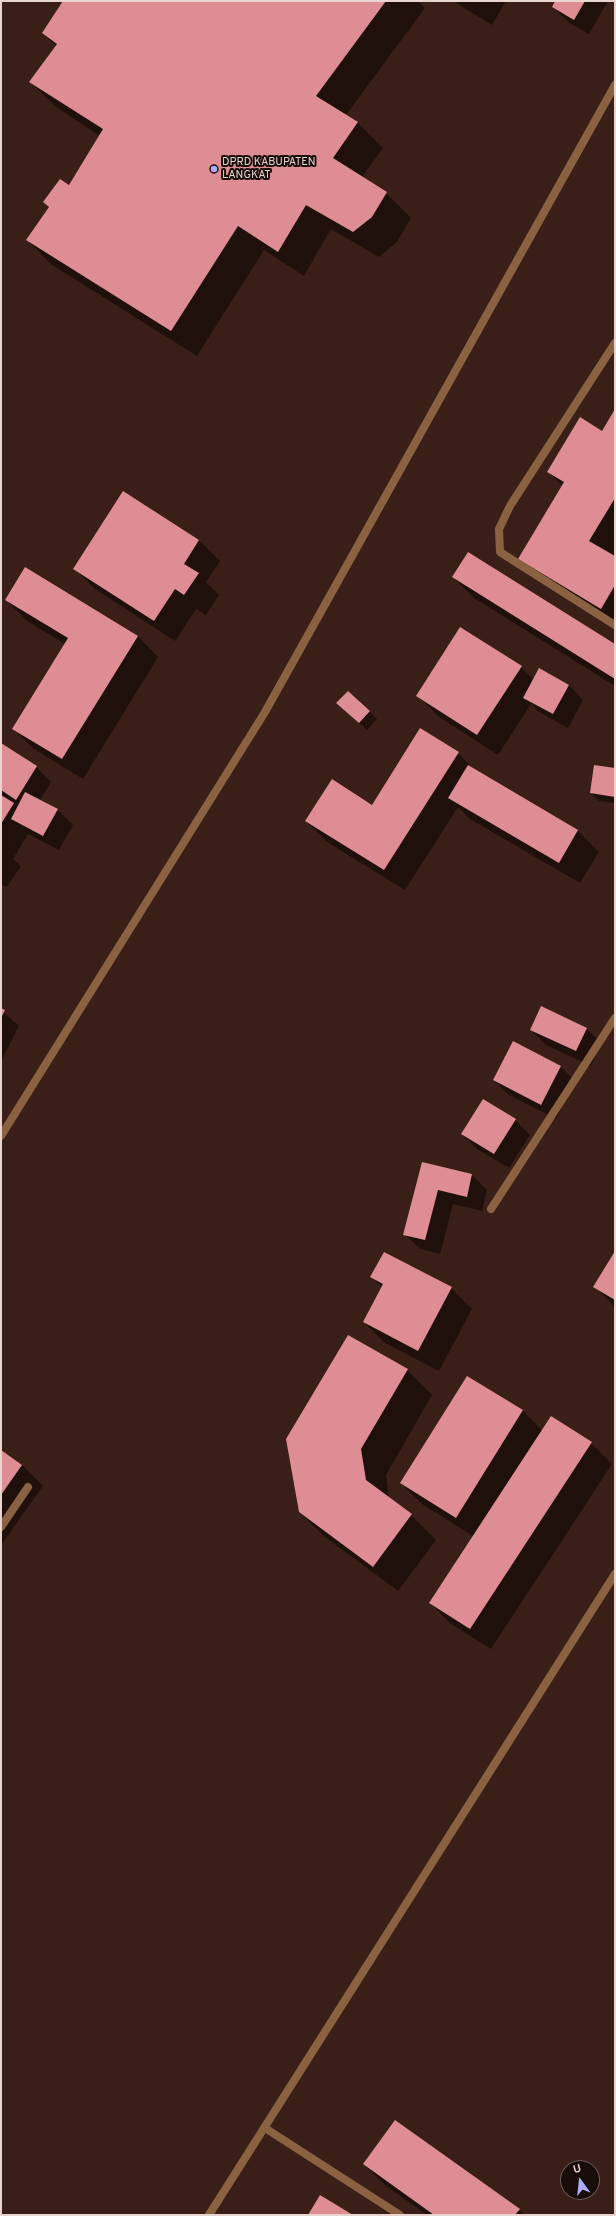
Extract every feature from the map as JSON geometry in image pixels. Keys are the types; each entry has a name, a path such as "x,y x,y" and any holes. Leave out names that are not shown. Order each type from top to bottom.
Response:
{"street":[{"path":"1,1136 265,712 615,85"},
{"path":"615,343 510,506 499,529 499,537 500,552 615,625"},
{"path":"491,1208 615,1018"},
{"path":"1,1527 28,1487"},
{"path":"209,2215 615,1574"},
{"path":"265,2128 400,2215"}],"building":[{"name":"DPRD KABUPATEN LANGKAT","path":"63,1 386,1 316,96 358,122 333,158 387,192 372,217 353,232 306,205 278,252 238,226 171,331 26,240 49,207 43,202 60,179 69,185 103,129 29,82 57,44 42,33"},
{"path":"555,1 585,1 574,20 552,7"},
{"path":"615,409 615,498 589,541 615,556 615,585 601,609 518,559 564,482 547,472 580,417 602,431"},
{"path":"123,491 199,540 184,564 199,573 184,595 175,589 154,621 73,569"},
{"path":"468,552 615,644 615,679 452,577"},
{"path":"25,567 138,636 62,759 12,729 68,638 5,600"},
{"path":"460,627 522,666 477,735 416,696"},
{"path":"539,668 569,685 553,714 523,698"},
{"path":"348,691 370,711 359,723 336,703"},
{"path":"420,728 459,752 384,870 305,821 332,779 372,805"},
{"path":"1,743 37,766 16,800 1,790"},
{"path":"468,765 578,830 559,863 448,798"},
{"path":"594,765 615,768 615,797 590,793"},
{"path":"25,792 58,809 43,836 11,819"},
{"path":"1,795 14,803 1,824"},
{"path":"541,1006 587,1028 576,1051 530,1030"},
{"path":"1,1008 5,1010 1,1018"},
{"path":"513,1041 561,1066 541,1105 493,1080"},
{"path":"483,1099 516,1119 494,1154 461,1134"},
{"path":"422,1162 472,1174 467,1197 438,1190 425,1240 403,1235"},
{"path":"615,1251 615,1300 593,1287"},
{"path":"384,1252 452,1287 418,1351 363,1322 383,1284 370,1277"},
{"path":"348,1335 408,1369 361,1449 366,1480 412,1514 373,1567 299,1512 286,1439"},
{"path":"467,1376 523,1410 456,1518 400,1483"},
{"path":"551,1416 592,1442 470,1629 429,1603"},
{"path":"1,1450 22,1465 1,1495"},
{"path":"395,2120 520,2209 515,2215 434,2215 363,2164"},
{"path":"320,2195 353,2215 308,2215"}],"place":[{"name":"DPRD KABUPATEN LANGKAT","path":"214,169"}]}
